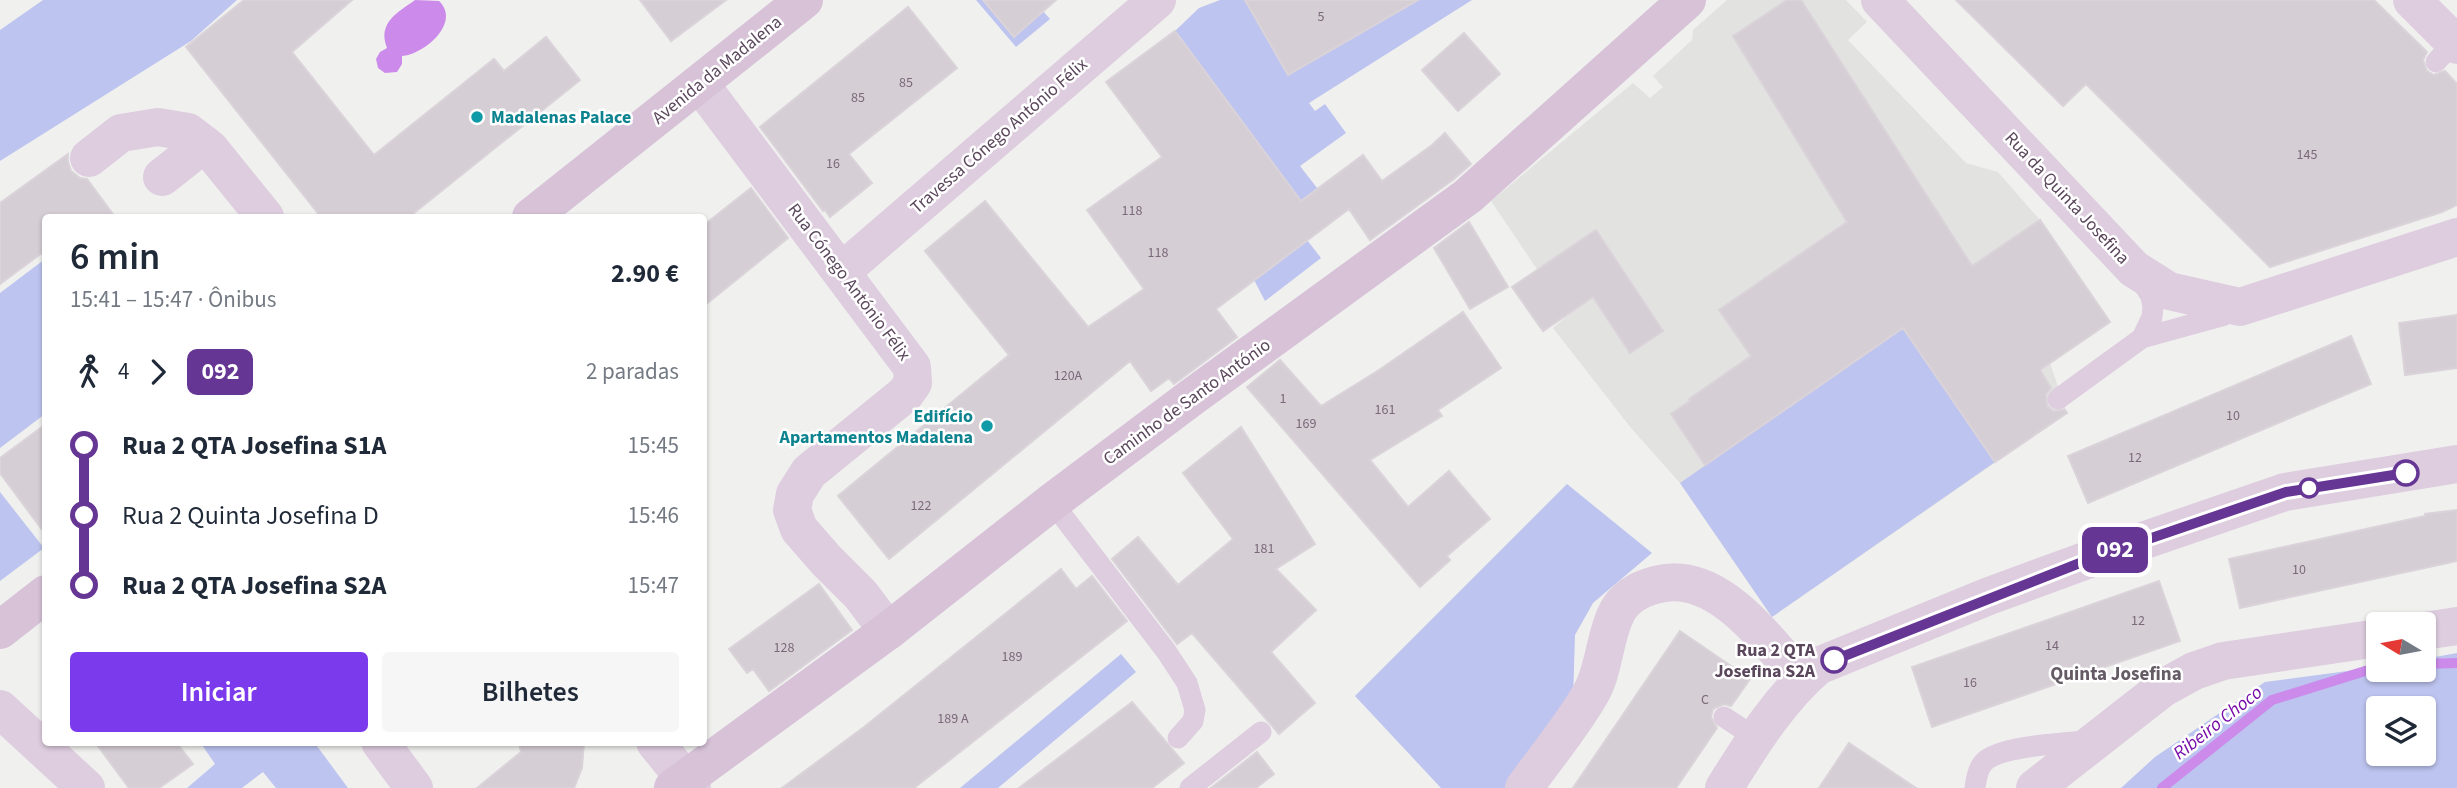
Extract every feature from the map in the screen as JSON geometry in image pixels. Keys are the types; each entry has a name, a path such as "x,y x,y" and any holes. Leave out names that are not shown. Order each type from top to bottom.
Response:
{"street":[{"name":"Avenida da Madalena","path":"534,214 804,0"},
{"name":"Travessa Cónego António Félix","path":"841,272 1157,0"},
{"name":"Caminho de Santo António","path":"683,785 888,631 1052,502 1468,196 1687,0"},
{"name":"Rua da Quinta Josefina","path":"1880,0 2134,269 2169,291 2240,307"},
{"path":"2412,0 2449,49"},
{"name":"Rua Cónego António Félix","path":"700,84 912,367 913,383 905,394 809,472 795,494 792,510 799,529 825,560 861,595 888,631"},
{"path":"89,158 121,133 158,127 188,132 204,144 262,214"},
{"path":"162,177 204,144"},
{"path":"2240,307 2457,237"},
{"path":"1724,788 1756,738 1802,680 1818,666 1989,596 2286,492 2457,464"},
{"path":"1524,788 1592,692 1618,611 1638,589 1667,581 1702,587 1746,616 1802,680"},
{"path":"0,630 42,597"},
{"path":"2436,629 2457,626"},
{"path":"2035,788 2163,688 2209,664 2366,640"},
{"path":"0,709 86,788"},
{"path":"383,746 414,788"},
{"path":"658,746 683,785"}],"lane":[{"path":"2134,269 2151,296 2153,307 2152,317 2143,338"},
{"path":"2058,399 2143,338 2222,316 2240,307"},
{"path":"1052,502 1166,651 1187,683 1195,710 1193,721 1178,738"},
{"path":"1724,717 1756,738"},
{"path":"1190,788 1261,732"},
{"path":"1975,788 1982,763 1993,755 2036,746 2096,741"}],"shaded area":[{"path":"43,0 237,0 191,41 0,161 0,30"},
{"path":"415,0 439,1 445,10 443,28 429,44 402,56 402,64 397,72 385,73 378,68 376,59 380,52 387,48 387,25 396,14"},
{"path":"976,0 983,0 1014,37 1043,11 1050,19 1016,47"},
{"path":"1220,0 1472,0 1309,103 1315,111 1325,104 1346,133 1300,166 1338,215 1322,229 1175,31 1199,8"},
{"path":"1727,0 1846,0 1867,22 1848,40 1966,163 1998,172 2040,220 2110,322 2050,363 2067,413 1772,617 1680,483 1631,428 1553,328 1568,315 1491,201 1633,83 1650,98 1663,87 1653,76 1692,40 1693,30"},
{"path":"1307,240 1321,258 1265,301 1254,280"},
{"path":"42,261 42,416 0,448 0,293"},
{"path":"1903,328 1995,462 1772,617 1680,483"},
{"path":"1567,484 1652,553 1593,603 1575,635 1573,700 1510,788 1441,788 1355,696"},
{"path":"0,492 42,545 42,550 0,581"},
{"path":"2457,653 2457,788 2121,788 2155,757 2265,682 2366,668 2366,682 2436,682 2436,657"},
{"path":"1121,654 1136,672 998,788 960,788"},
{"path":"203,746 317,746 348,788 276,788 263,772 242,788 187,788 215,764"}],"building":[{"name":"Madalenas Palace","path":"244,0 352,0 292,52 374,155 494,59 504,71 546,37 580,80 413,214 319,214 186,47"},
{"path":"640,0 726,0 671,41"},
{"path":"983,0 1056,0 1014,37"},
{"path":"1245,0 1418,0 1288,75"},
{"path":"1787,0 1801,0 1972,266 2040,220 2110,322 2040,370 2051,388 2046,394 2047,406 2053,411 2065,410 2067,413 1995,462 1903,328 1705,465 1671,414 1751,356 1719,310 1847,222 1733,36"},
{"path":"1956,0 2374,0 2427,52 2423,60 2427,71 2434,75 2445,71 2457,84 2457,205 2270,267 2086,84 2063,106"},
{"path":"908,7 957,68 849,154 872,183 830,217 760,127"},
{"path":"1175,31 1301,201 1363,155 1382,181 1445,133 1471,164 1370,240 1349,209 1216,309 1237,337 1174,384 1169,378 1151,391 1130,361 889,559 838,496 1009,355 925,251 985,201 1088,327 1144,289 1087,210 1162,157 1106,82"},
{"path":"1464,33 1500,74 1458,111 1422,70"},
{"path":"68,154 71,171 80,178 87,179 113,214 42,214 42,253 0,284 0,203"},
{"path":"751,188 788,238 707,304 707,223"},
{"path":"1469,222 1508,287 1470,309 1434,248"},
{"path":"1596,230 1663,331 1630,353 1593,297 1543,331 1512,287"},
{"path":"1463,312 1501,368 1438,410 1442,416 1370,460 1408,507 1449,471 1490,519 1447,556 1450,560 1420,587 1247,387 1280,360 1321,406"},
{"path":"2457,315 2457,368 2405,375 2399,323"},
{"path":"2351,336 2371,384 2088,503 2068,456"},
{"path":"42,427 42,530 0,473 0,458"},
{"path":"1241,427 1315,544 1276,569 1316,610 1271,652 1315,703 1279,734 1192,633 1177,644 1112,559 1138,537 1178,585 1233,539 1183,473"},
{"path":"2457,510 2457,561 2240,608 2229,559 2425,514"},
{"path":"1061,569 1076,589 1092,576 1127,621 914,788 782,788 864,727"},
{"path":"2159,581 2180,641 1932,727 1912,667"},
{"path":"819,584 852,630 769,691 753,669 747,673 729,649"},
{"path":"1680,631 1750,679 1731,706 1724,704 1713,709 1711,717 1717,728 1676,788 1573,788"},
{"path":"1132,702 1184,763 1152,788 1019,788"},
{"path":"1849,743 1916,788 1819,788"},
{"path":"98,746 179,746 193,764 159,788 129,788"},
{"path":"520,746 584,746 582,768 574,788 477,788 521,752"},
{"path":"1257,752 1274,774 1256,788 1211,788"}],"waterway":[{"name":"Ribeiro Choco","path":"2436,664 2457,663"},
{"name":"Ribeiro Choco","path":"2162,788 2272,700 2366,671"}],"bus line":[{"name":"092","path":"1834,660 1989,596 2286,492 2406,473"}],"place":[{"name":"Madalenas Palace","path":"477,117"},
{"name":"Edifício Apartamentos Madalena","path":"987,426"},
{"name":"Rua 2 QTA Josefina S2A","path":"1834,660"}],"district":[{"name":"Quinta Josefina","path":"2116,674"}]}
